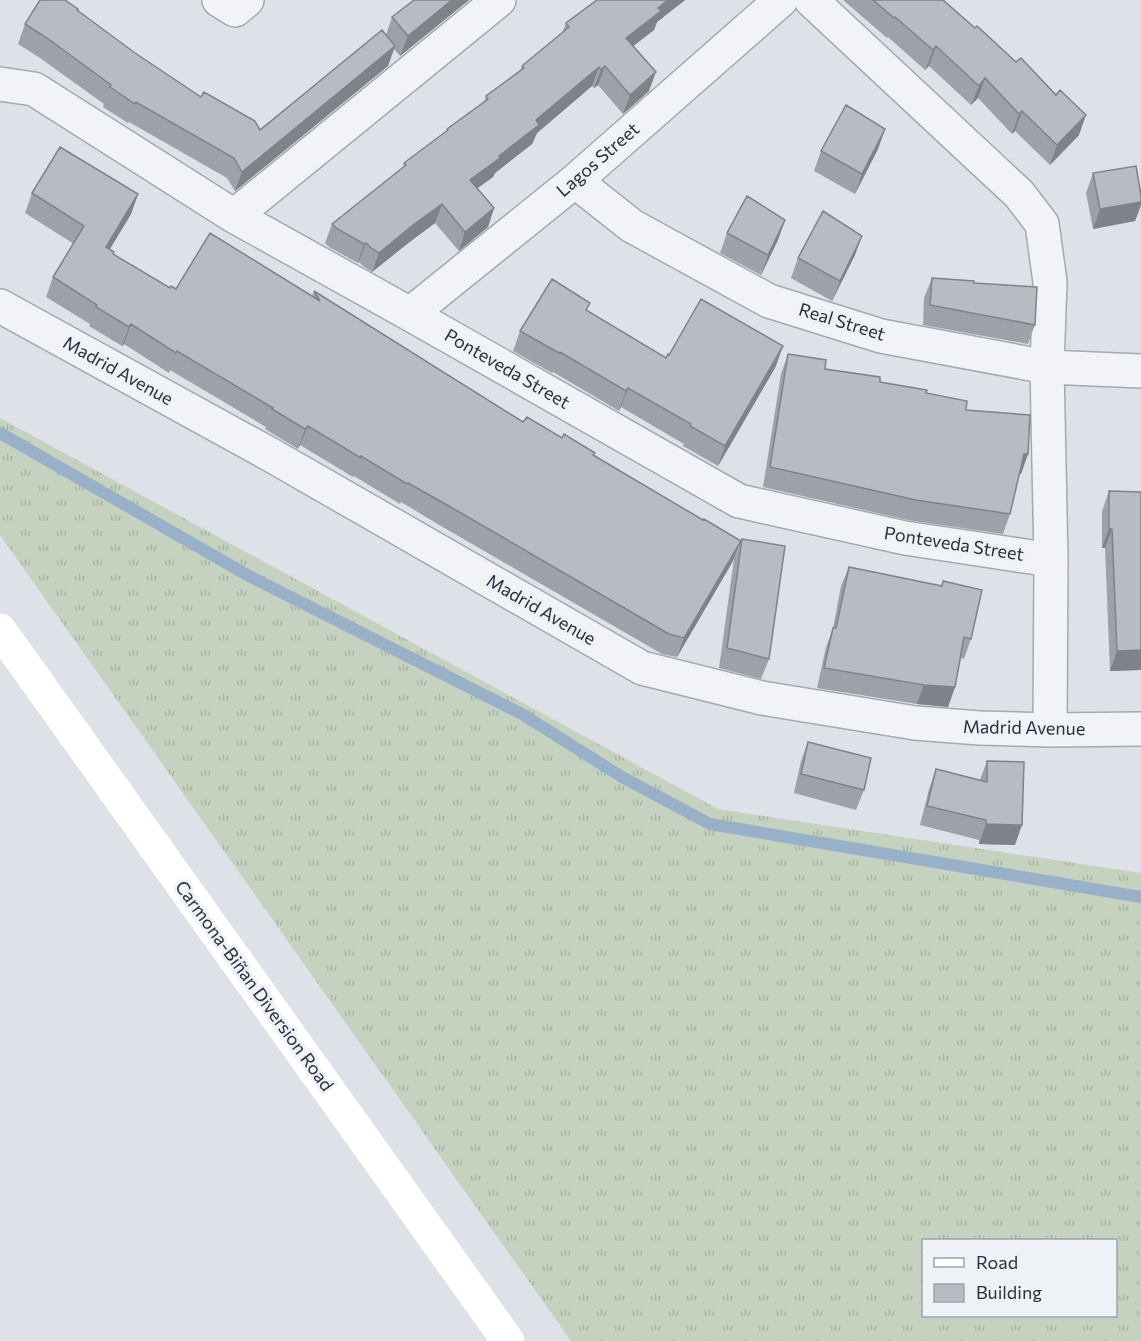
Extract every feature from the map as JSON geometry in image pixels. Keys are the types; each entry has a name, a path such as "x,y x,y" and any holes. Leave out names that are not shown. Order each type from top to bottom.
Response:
{"main road":[{"name":"Carmona-Biñan Diversion Road","path":"0,630 508,1341"}],"street":[{"path":"219,0 235,10 247,0"},
{"path":"234,216 499,0"},
{"name":"Lagos Street","path":"410,314 575,181 781,0"},
{"path":"811,0 1019,194 1042,224 1050,282 1047,367 1050,730"},
{"name":"Ponteveda Street","path":"0,84 34,89 234,216 739,501 905,538 1050,560"},
{"name":"Real Street","path":"575,181 632,226 769,301 881,336 1047,367 1141,371"},
{"name":"Madrid Avenue","path":"0,306 261,450 642,668 762,698 915,723 1050,730 1141,729"}],"green space":[{"path":"0,418 718,809 1141,873 1141,1341 571,1341 0,535"}],"building":[{"path":"40,0 65,0 135,53 201,97 204,92 255,121 260,130 382,30 395,46 242,172 234,158 136,102 135,104 25,24"},
{"path":"414,0 452,0 408,36 392,17"},
{"path":"597,0 668,0 658,8 661,11 626,38 656,72 630,95 605,66 601,70 599,67 536,120 539,125 470,180 494,208 465,232 442,204 379,253 332,224 406,165 404,163 488,99 486,96 524,68 522,66 569,27 566,23"},
{"path":"873,0 943,0 975,28 977,26 1016,62 1021,58 1056,95 1060,90 1086,115 1057,145 1022,111 1019,114 985,78 979,86 936,46 933,50"},
{"path":"846,105 885,129 862,174 821,151"},
{"path":"60,147 138,194 106,247 114,252 113,254 170,288 171,286 176,289 210,233 320,301 314,291 523,422 527,417 562,438 564,434 595,453 593,455 741,541 684,638 669,634 308,426 305,429 131,324 129,327 53,277 84,226 32,193"},
{"path":"1136,166 1141,202 1100,209 1093,173"},
{"path":"747,196 785,220 768,255 727,233"},
{"path":"823,211 862,236 840,281 798,258"},
{"path":"932,278 1037,287 1035,325 930,305"},
{"path":"552,279 590,303 586,310 666,358 701,299 783,346 725,446 628,388 626,391 520,331"},
{"path":"788,354 826,360 825,369 880,377 880,382 927,390 926,393 967,401 966,410 1030,415 1028,454 1024,454 1010,514 916,500 770,467"},
{"path":"1109,491 1141,492 1141,650 1117,651 1112,529 1109,529"},
{"path":"742,539 785,546 769,659 727,648"},
{"path":"849,567 942,586 943,581 982,590 971,639 964,637 955,687 924,685 824,668 833,628 836,628"},
{"path":"808,742 871,758 864,790 801,774"},
{"path":"987,761 1024,762 1022,825 986,824 986,820 927,806 936,769 987,782"}],"waterway":[{"path":"0,433 249,576 522,714 622,777 710,824 1141,897"}]}
